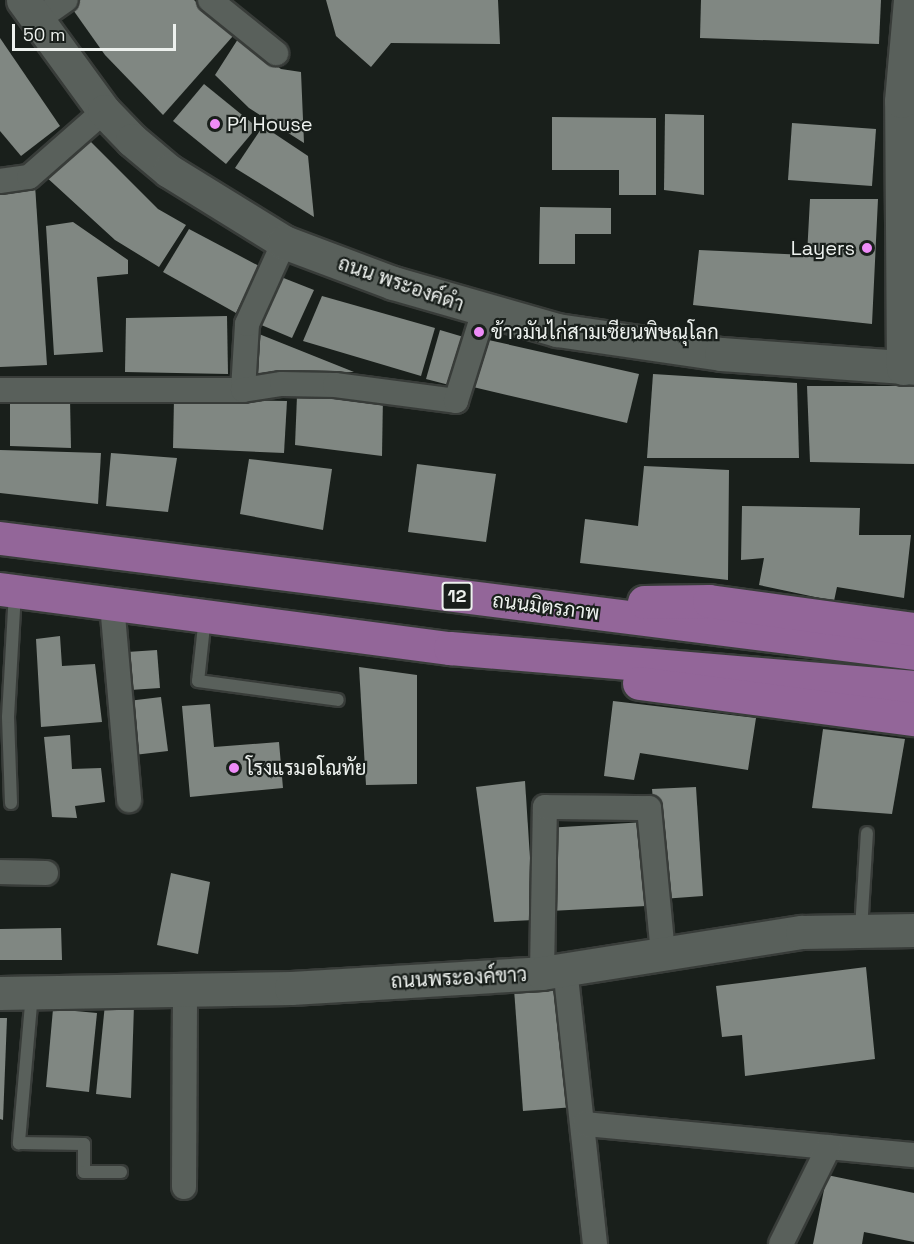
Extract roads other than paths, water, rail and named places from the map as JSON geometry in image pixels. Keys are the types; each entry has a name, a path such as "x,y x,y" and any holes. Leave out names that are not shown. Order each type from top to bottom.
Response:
{"main road":[{"name":"ถนนมิตรภาพ","path":"0,537 914,653"},
{"path":"8,590 450,648 914,687"},
{"path":"519,604 710,601 914,629"},
{"path":"450,648 687,692 914,719"}],"street":[{"path":"30,10 66,0"},
{"path":"210,0 276,53"},
{"path":"909,368 901,101 911,3"},
{"name":"ถนน พระองค์ดำ","path":"30,10 104,111 169,171 284,242 484,311 557,330 722,354 909,368"},
{"path":"0,181 29,177 104,111"},
{"path":"243,390 248,324 284,242"},
{"path":"0,390 243,390 282,384 335,385 456,401 484,311"},
{"path":"111,604 129,800"},
{"path":"595,1244 585,1124 554,971 545,807 649,808 663,954"},
{"path":"0,872 46,873"},
{"name":"ถนนพระองค์ขาว","path":"0,993 185,989 554,971 802,932 914,930"},
{"path":"184,1187 185,989"},
{"path":"585,1124 914,1155"},
{"path":"780,1244 828,1147"}],"lane":[{"path":"8,590 4,717 11,804"},
{"path":"205,616 198,681 338,700"},
{"path":"861,931 867,833"},
{"path":"32,992 19,1143 84,1144 84,1172 121,1173"}],"place":[{"name":"P1 House","path":"215,124"},
{"name":"Layers","path":"867,248"},
{"name":"ข้าวมันไก่สามเซียนพิษณุโลก","path":"479,332"},
{"name":"โรงแรมอโณทัย","path":"234,768"}]}
